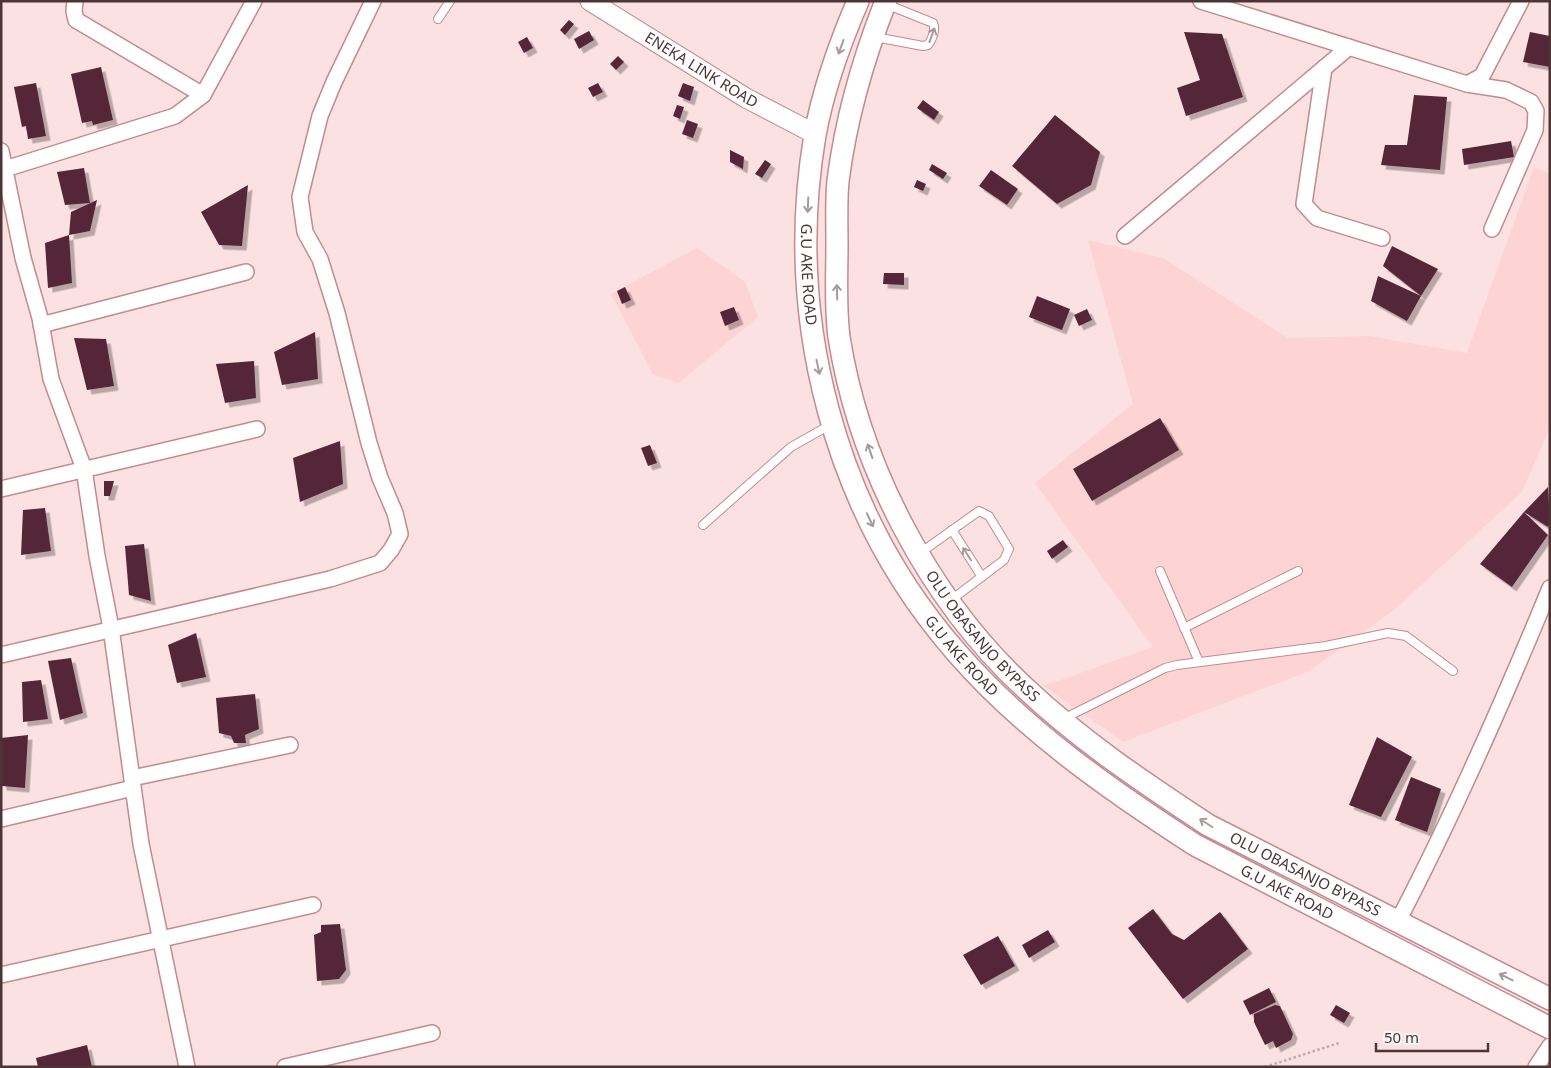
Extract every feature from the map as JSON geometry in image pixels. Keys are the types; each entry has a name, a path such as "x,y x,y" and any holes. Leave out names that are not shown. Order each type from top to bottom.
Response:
{"main road":[{"name":"G.U AKE ROAD","path":"858,1 833,70 815,134 808,198 806,252 809,297 814,346 832,424 858,495 884,551 914,599 957,653 1043,735 1093,776 1195,845 1550,1028"},
{"name":"OLU OBASANJO BYPASS","path":"886,3 873,36 850,113 838,182 837,287 839,336 860,420 875,466 895,514 918,554 950,602 985,647 1022,686 1100,751 1208,825 1397,923 1550,999"}],"street":[{"path":"75,1 74,12 76,20 203,95"},
{"path":"5,169 175,116 203,95 254,1"},
{"path":"1,655 111,628 330,579 380,563 391,550 400,534 396,513 380,478 369,442 337,313 320,259 306,232 300,197 320,116 334,82 373,1"},
{"name":"ENEKA LINK ROAD","path":"590,1 746,98 815,134"},
{"path":"1201,1 1467,84 1506,90 1530,102 1536,111 1534,130 1492,229"},
{"path":"1467,84 1482,76 1521,1"},
{"path":"1124,236 1348,47"},
{"path":"1324,68 1304,204 1317,218 1382,238"},
{"path":"1,151 23,258 41,325 51,379 84,469 97,556 111,628 132,783 159,938 173,993 187,1067"},
{"path":"41,325 246,272"},
{"path":"1,489 257,429"},
{"path":"1397,923 1441,840 1486,740 1550,588"},
{"path":"1,819 132,783 290,745"},
{"path":"1,975 159,938 313,905"},
{"path":"285,1067 432,1033"},
{"path":"1536,1067 1550,1046"}],"lane":[{"path":"438,19 450,1"},
{"path":"873,36 923,46 928,45 931,40 935,27 933,23 886,3"},
{"path":"703,525 791,447 832,424"},
{"path":"918,554 978,511 989,516 1009,548 1004,560 950,602"},
{"path":"952,530 982,577"},
{"path":"1160,571 1199,662"},
{"path":"1184,628 1298,571"},
{"path":"1061,720 1165,668 1326,646 1388,633 1406,636 1453,671"}],"path":[{"path":"1264,1067 1339,1043"}],"shaded area":[{"path":"1534,167 1550,174 1550,427 1522,492 1394,610 1309,671 1123,742 1044,686 1153,647 1035,483 1133,404 1088,240 1163,258 1288,338 1369,336 1467,353"},
{"path":"697,248 745,282 758,317 678,383 653,374 611,294"}],"building":[{"path":"569,20 574,24 565,35 560,30"},
{"path":"589,31 594,40 579,49 574,39"},
{"path":"1184,32 1222,34 1243,97 1186,116 1177,88 1200,80"},
{"path":"1530,32 1550,36 1550,67 1523,62"},
{"path":"527,37 533,48 524,53 518,42"},
{"path":"618,56 624,62 616,70 610,64"},
{"path":"101,67 113,120 93,125 92,121 82,123 71,74"},
{"path":"36,83 46,136 28,139 26,126 22,127 14,87"},
{"path":"598,83 603,92 593,97 588,88"},
{"path":"683,83 694,87 690,101 678,96"},
{"path":"1414,95 1447,97 1440,170 1381,165 1385,145 1407,145"},
{"path":"923,100 939,112 934,120 917,108"},
{"path":"677,105 684,107 680,119 673,116"},
{"path":"1055,115 1100,152 1091,185 1057,204 1012,166"},
{"path":"687,120 698,124 693,138 682,134"},
{"path":"1511,141 1514,157 1464,165 1462,149"},
{"path":"730,150 744,157 743,169 730,162"},
{"path":"765,160 771,164 762,178 755,174"},
{"path":"932,164 947,173 943,179 929,170"},
{"path":"84,168 90,203 65,205 57,172"},
{"path":"991,170 1018,189 1007,205 979,186"},
{"path":"917,180 926,184 923,191 914,187"},
{"path":"248,185 242,246 219,245 201,212"},
{"path":"97,200 90,231 69,235 71,212"},
{"path":"69,235 72,283 48,288 45,243"},
{"path":"1392,246 1438,269 1421,296 1383,266"},
{"path":"884,273 904,273 904,285 883,284"},
{"path":"1378,276 1421,296 1407,321 1371,301"},
{"path":"625,287 631,300 622,304 617,291"},
{"path":"1037,296 1070,309 1062,330 1029,317"},
{"path":"734,307 739,320 725,326 720,312"},
{"path":"1087,309 1092,320 1079,326 1074,315"},
{"path":"315,332 318,379 282,385 274,352"},
{"path":"74,338 106,339 114,386 87,390"},
{"path":"254,361 256,398 225,403 216,364"},
{"path":"1160,418 1179,450 1092,501 1073,469"},
{"path":"340,441 343,484 300,502 293,458"},
{"path":"650,445 657,463 648,466 641,448"},
{"path":"104,481 114,481 110,496 104,496"},
{"path":"1548,487 1550,524 1548,527 1524,512"},
{"path":"45,508 51,551 21,555 23,510"},
{"path":"1524,512 1548,535 1512,587 1480,564"},
{"path":"1063,540 1068,547 1052,559 1047,551"},
{"path":"144,544 151,601 129,595 125,546"},
{"path":"196,633 206,677 177,683 168,645"},
{"path":"71,658 83,713 60,720 48,661"},
{"path":"41,680 48,719 23,722 22,682"},
{"path":"255,694 259,729 245,735 246,743 234,743 231,736 219,733 216,698"},
{"path":"28,735 25,788 2,786 1,738"},
{"path":"1377,737 1412,757 1381,817 1349,805"},
{"path":"1411,777 1441,789 1427,832 1395,820"},
{"path":"1153,909 1172,934 1184,940 1220,912 1248,949 1183,999 1128,928"},
{"path":"340,924 346,970 339,979 317,981 314,935 321,932 321,925"},
{"path":"1048,930 1055,942 1029,958 1022,945"},
{"path":"998,936 1015,966 981,985 963,955"},
{"path":"1269,988 1276,1002 1250,1015 1243,1001"},
{"path":"1275,1005 1280,1006 1293,1034 1291,1040 1276,1048 1273,1041 1265,1045 1254,1022 1254,1014"},
{"path":"1336,1005 1350,1013 1344,1023 1330,1015"},
{"path":"87,1045 92,1067 38,1067 36,1058"}]}
